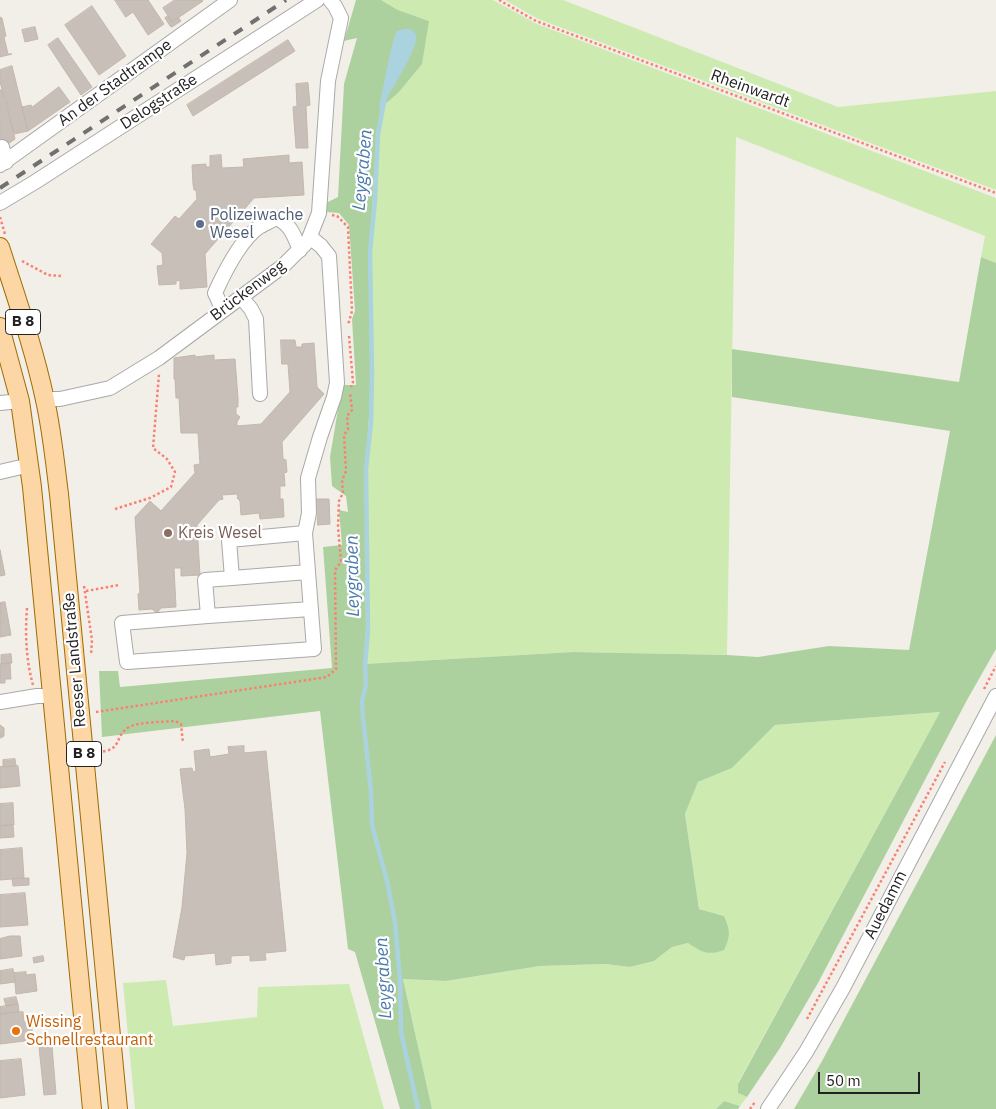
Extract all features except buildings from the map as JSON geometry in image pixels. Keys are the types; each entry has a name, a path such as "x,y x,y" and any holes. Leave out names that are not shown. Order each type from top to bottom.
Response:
{"main road":[{"name":"Reeser Landstraße","path":"0,247 45,399 51,432 59,494 118,1109"},
{"name":"Reeser Landstraße","path":"0,328 20,401 30,465 92,1109"},
{"path":"20,401 45,399"}],"street":[{"name":"An der Stadtrampe","path":"3,164 230,0"},
{"name":"Delogstraße","path":"0,203 317,0"},
{"name":"Brückenweg","path":"45,399 60,399 110,388 159,358 283,266 300,250 310,237 319,213 328,82 341,18 330,0"},
{"path":"2,146 3,164"},
{"path":"223,310 215,293 237,252 258,228 276,218 286,222 300,250"},
{"path":"310,237 321,246 328,256 337,384 308,478 309,513 305,533 311,609 314,649 127,662 122,624 311,609"},
{"path":"241,297 251,309 256,319 260,394"},
{"path":"0,403 20,401"},
{"path":"0,472 30,465"},
{"path":"232,578 229,540 305,533"},
{"path":"208,616 206,580 308,572"},
{"path":"0,702 37,696 52,696"},
{"name":"Auedamm","path":"768,1109 806,1052 843,988 996,696"}],"path":[{"name":"Rheinwardt","path":"499,0 536,21 996,194"},
{"path":"17,257 48,275 62,276"},
{"path":"115,509 150,498 171,488 175,472 167,459 153,448 159,358"},
{"path":"86,592 119,585"},
{"path":"983,691 996,666"},
{"path":"96,752 107,752 117,745 122,732 131,726 175,721 181,724 184,743"},
{"path":"804,1026 947,757"},
{"path":"750,1109 758,1098"}],"green space":[{"path":"356,0 381,0 398,10 429,21 422,64 398,93 381,108 377,134 369,257 371,373 365,470 366,632 364,664 573,652 758,657 829,646 909,650 950,431 732,397 732,349 959,382 981,257 996,263 996,649 967,700 818,983 780,1048 747,1097 738,1093 738,1084 940,712 775,725 732,768 698,782 685,814 699,909 724,916 729,933 724,950 709,953 697,949 688,943 672,947 654,961 630,967 605,964 540,966 446,981 403,979 432,1109 400,1109 355,952 348,949 320,711 102,737 99,671 118,671 120,687 332,668 323,547 342,545 339,510 348,512 346,496 332,486 330,457 342,385 356,385 352,319 355,311 349,225 339,213 326,212 326,203 338,197 344,84 357,38 344,41"},
{"path":"381,0 493,0 537,24 996,198 996,263 981,257 985,236 736,137 727,655 573,652 364,664 366,632 365,470 371,373 369,257 377,134 381,108 398,93 429,21 398,10"},
{"path":"505,0 563,0 838,107 996,91 996,190 538,19"},
{"path":"940,712 738,1083 738,1093 747,1097 740,1106 724,1101 716,1109 432,1109 403,979 446,981 540,966 605,964 630,967 654,961 672,947 688,943 699,950 724,916 699,909 685,814 698,782 732,768 775,725"},
{"path":"996,735 996,1109 794,1109 822,1061"},
{"path":"166,980 173,1026 257,1017 258,987 349,984 384,1109 135,1109 123,983"},
{"path":"724,1101 740,1106 738,1109 716,1109"}],"water":[{"path":"411,29 415,34 415,45 407,63 381,108 379,107 392,45 397,31"}],"waterway":[{"name":"Leygraben","path":"385,97 378,134 370,252 372,374 371,422 366,469 368,630 365,666 366,685 362,700 371,792 372,825 387,881 395,922 400,980 401,1032 418,1109"}],"railway":[{"path":"0,188 286,0"}],"place":[{"name":"Polizeiwache Wesel","path":"200,224"},
{"name":"Kreis Wesel","path":"168,533"},
{"name":"Wissing Schnellrestaurant","path":"16,1031"}]}
